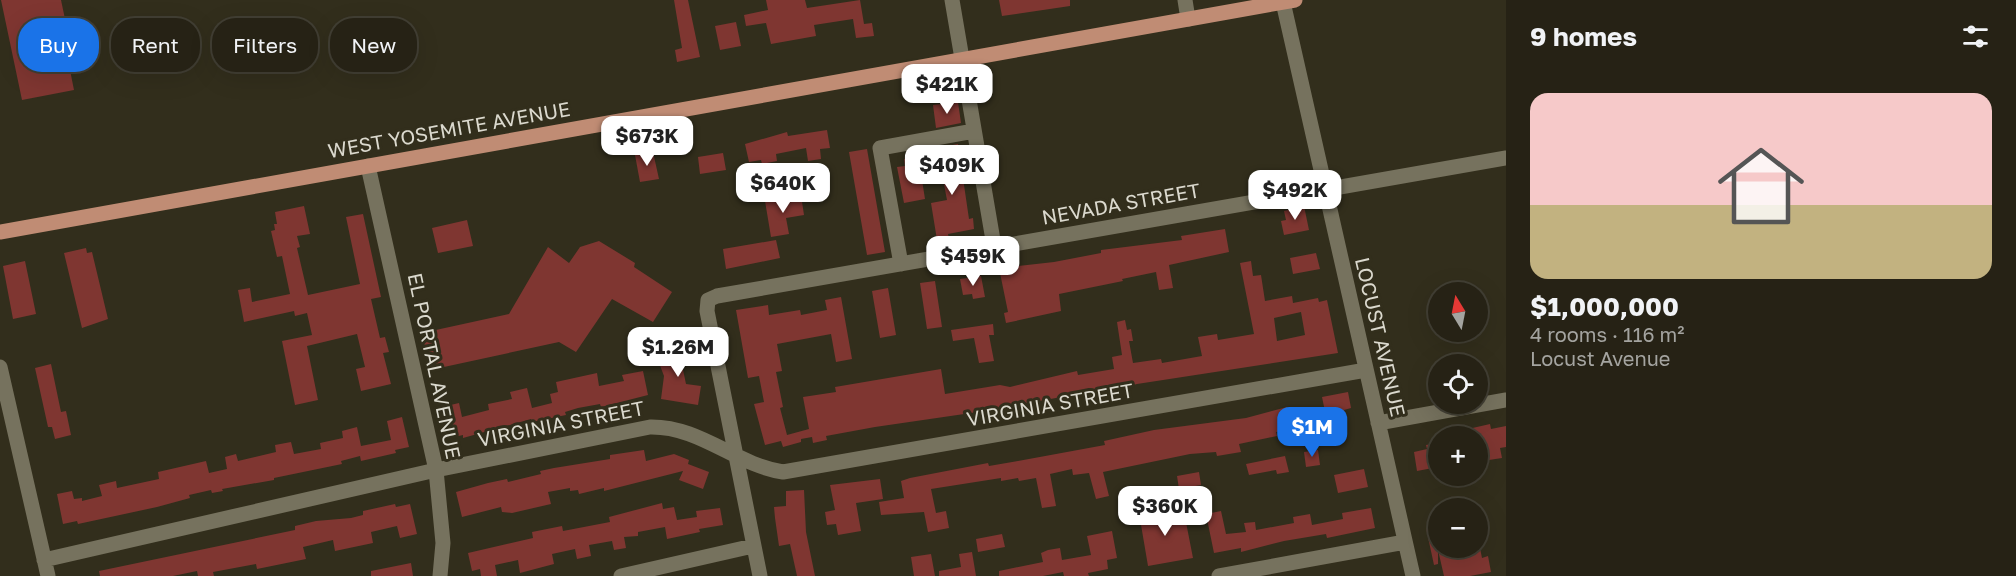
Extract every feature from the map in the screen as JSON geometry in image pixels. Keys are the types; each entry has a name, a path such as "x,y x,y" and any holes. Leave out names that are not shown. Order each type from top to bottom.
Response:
{"main road":[{"name":"WEST YOSEMITE AVENUE","path":"0,232 1289,1"}],"street":[{"path":"952,0 994,246"},
{"path":"1185,0 1188,19"},
{"name":"LOCUST AVENUE","path":"1289,1 1326,190 1413,576"},
{"path":"901,264 880,148 974,130"},
{"name":"NEVADA STREET","path":"737,455 707,311 708,300 717,296 1506,158"},
{"name":"EL PORTAL AVENUE","path":"368,166 436,470 442,543 440,576"},
{"path":"0,367 48,576"},
{"name":"VIRGINIA STREET","path":"44,560 436,470 650,427 669,426 737,455 765,470 783,472 813,469 1366,369"},
{"path":"1378,423 1506,400"},
{"path":"737,455 760,576"},
{"path":"1219,576 1405,542"},
{"path":"621,576 753,546"}],"building":[{"path":"1,0 61,0 65,18 18,18 18,72 70,72 74,90 22,100"},
{"path":"674,0 688,0 700,57 677,62 675,50 682,48"},
{"path":"766,0 805,0 807,8 860,0 864,24 872,23 874,36 856,38 853,19 814,25 816,36 771,44 766,23 746,26 744,15 768,10"},
{"path":"999,0 1070,0 1070,6 1002,16"},
{"path":"736,22 741,46 720,50 715,26"},
{"path":"958,102 961,123 936,128 933,105"},
{"path":"827,130 830,148 820,149 821,159 808,161 806,148 776,154 777,161 762,164 761,160 749,162 745,144 787,132 788,136"},
{"path":"958,144 969,219 973,218 974,229 948,234 949,238 937,240 931,203 947,200 937,148"},
{"path":"867,149 885,252 867,255 849,152"},
{"path":"653,152 659,179 640,182 635,155"},
{"path":"723,153 726,170 700,174 698,157"},
{"path":"914,157 919,180 922,180 925,199 904,203 897,167 905,166 904,159"},
{"path":"801,195 804,215 786,218 789,234 771,237 765,201"},
{"path":"304,206 310,234 297,236 300,247 297,248 308,295 360,284 346,217 363,214 381,297 371,299 380,338 385,337 389,352 383,353 391,384 361,391 356,369 365,367 357,334 307,346 318,400 295,405 282,341 312,335 307,313 295,316 294,311 244,322 238,290 250,288 252,302 290,294 282,256 277,257 271,231 275,230 274,224 277,224 275,212"},
{"path":"1304,206 1309,230 1284,235 1281,221 1286,220 1284,211"},
{"path":"467,220 473,246 438,253 432,228"},
{"path":"1225,229 1229,252 1169,265 1173,288 1159,290 1156,272 1122,279 1123,281 1059,294 1061,311 1006,323 1004,313 1008,312 999,268 1054,262 1101,253 1101,250 1182,240 1181,236"},
{"path":"776,240 780,258 726,269 723,249"},
{"path":"599,241 635,263 634,267 672,292 653,322 612,299 576,352 559,342 430,370 422,333 509,314 548,247 569,263 580,247"},
{"path":"86,248 87,253 92,252 108,319 82,328 64,253"},
{"path":"1316,253 1320,269 1293,274 1290,258"},
{"path":"25,261 36,314 13,319 3,266"},
{"path":"1251,261 1253,276 1261,275 1265,301 1292,296 1293,303 1318,298 1319,302 1327,300 1338,353 1137,384 1089,396 1089,392 978,412 875,427 826,436 827,440 813,443 812,437 783,447 781,441 765,445 754,404 764,402 759,376 748,378 736,310 768,305 769,315 800,310 801,315 827,310 825,300 841,297 852,359 836,362 831,334 777,344 782,371 776,372 783,407 780,408 787,435 809,429 803,397 836,392 835,387 941,369 945,394 1000,385 1010,387 1077,371 1078,375 1114,369 1112,357 1122,355 1117,322 1125,320 1127,330 1131,329 1133,341 1129,341 1133,363 1161,359 1162,363 1202,356 1198,337 1217,334 1218,340 1254,334 1240,263","holes":["1301,312 1305,335 1277,341 1274,318"]},
{"path":"981,276 985,297 973,299 972,294 963,295 960,279"},
{"path":"935,281 942,327 927,329 920,283"},
{"path":"888,288 896,335 880,338 872,291"},
{"path":"993,324 994,335 989,335 994,361 979,363 974,338 953,341 951,330"},
{"path":"690,348 693,362 682,365 686,384 701,386 698,405 661,399 664,376 656,355"},
{"path":"51,364 61,412 66,411 71,435 55,439 52,427 48,427 35,368"},
{"path":"643,371 648,395 601,407 600,404 578,408 565,412 566,415 532,422 531,419 463,438 463,435 450,438 442,407 459,403 462,417 489,410 488,404 512,399 510,392 527,388 532,408 552,403 550,394 558,392 556,382 597,373 599,386 624,381 622,375"},
{"path":"1348,392 1351,408 1344,410 1347,422 1328,426 1322,397"},
{"path":"1287,407 1291,430 1276,432 1277,436 1239,444 1241,452 1217,456 1216,452 1190,454 1103,472 1109,496 1096,499 1089,473 1073,475 1072,469 1050,474 1056,506 1042,508 1036,478 1001,481 1001,478 931,489 936,513 946,511 949,528 928,532 924,512 881,515 879,502 904,498 901,481 910,478 1105,445 1104,441 1154,430 1246,418"},
{"path":"402,417 409,447 395,450 396,453 361,461 360,456 341,461 342,464 274,478 274,480 222,489 223,491 212,493 211,490 189,495 190,498 157,507 78,524 77,521 63,524 57,494 72,491 74,499 82,498 82,501 102,496 99,485 116,481 117,488 159,479 158,472 206,461 209,473 227,469 225,457 236,454 238,461 276,452 275,445 291,442 294,454 321,449 320,443 343,438 342,431 357,427 361,446 391,440 387,421"},
{"path":"1490,424 1491,429 1506,426 1506,447 1500,448 1502,458 1489,460 1488,426 1481,426"},
{"path":"1426,445 1428,445 1428,469 1417,471 1414,452 1427,449"},
{"path":"644,450 646,461 674,454 689,460 688,464 709,472 703,489 679,480 683,471 604,491 604,488 579,494 578,490 570,491 570,488 548,492 551,504 512,513 502,512 501,507 462,517 456,492 488,483 507,479 508,482 541,474 540,471 554,468 610,459 610,455"},
{"path":"1318,450 1320,465 1306,467 1304,452"},
{"path":"1285,456 1289,472 1277,474 1276,470 1249,475 1246,464"},
{"path":"1364,469 1368,487 1338,493 1334,475"},
{"path":"1199,472 1201,485 1179,489 1177,476"},
{"path":"880,479 883,499 856,503 861,531 838,535 836,524 827,525 825,512 835,510 830,485"},
{"path":"804,490 806,532 815,576 797,576 790,544 779,546 775,518 774,507 786,506 786,491"},
{"path":"662,503 663,509 674,507 677,520 697,517 696,511 720,508 723,525 699,529 700,532 667,539 665,527 638,532 638,536 624,537 626,548 614,550 612,541 589,545 591,556 577,559 575,549 552,554 554,564 520,573 518,560 495,565 497,576 481,576 480,569 472,571 468,553 533,538 532,532 562,526 563,531 610,522 609,517"},
{"path":"395,504 396,507 410,504 417,534 400,538 397,526 371,532 373,543 335,551 333,540 303,547 306,559 257,569 256,564 213,572 214,576 198,576 197,571 173,576 100,576 99,571 295,530 295,526 316,521 351,518 363,515 363,511"},
{"path":"1371,508 1375,528 1327,538 1326,534 1284,541 1241,552 1241,548 1214,553 1206,514 1221,511 1226,534 1246,532 1244,523 1255,522 1256,530 1294,523 1293,517 1310,514 1312,525 1343,519 1342,513"},
{"path":"1161,509 1162,515 1184,512 1193,558 1148,566 1139,513"},
{"path":"1112,531 1117,558 1107,560 1108,569 1088,573 1089,576 1064,576 1063,572 1043,576 999,576 999,571 1043,562 1041,553 1048,550 1060,548 1062,560 1091,555 1087,536"},
{"path":"1002,534 1005,547 978,552 976,539"},
{"path":"972,552 976,576 939,576 939,571 961,567 959,554"},
{"path":"931,554 935,576 914,576 911,557"},
{"path":"1488,556 1491,572 1470,576 1444,576 1440,558 1488,558"},
{"path":"1432,558 1438,558 1438,564 1434,565"},
{"path":"411,563 413,576 371,576 371,571"}]}
